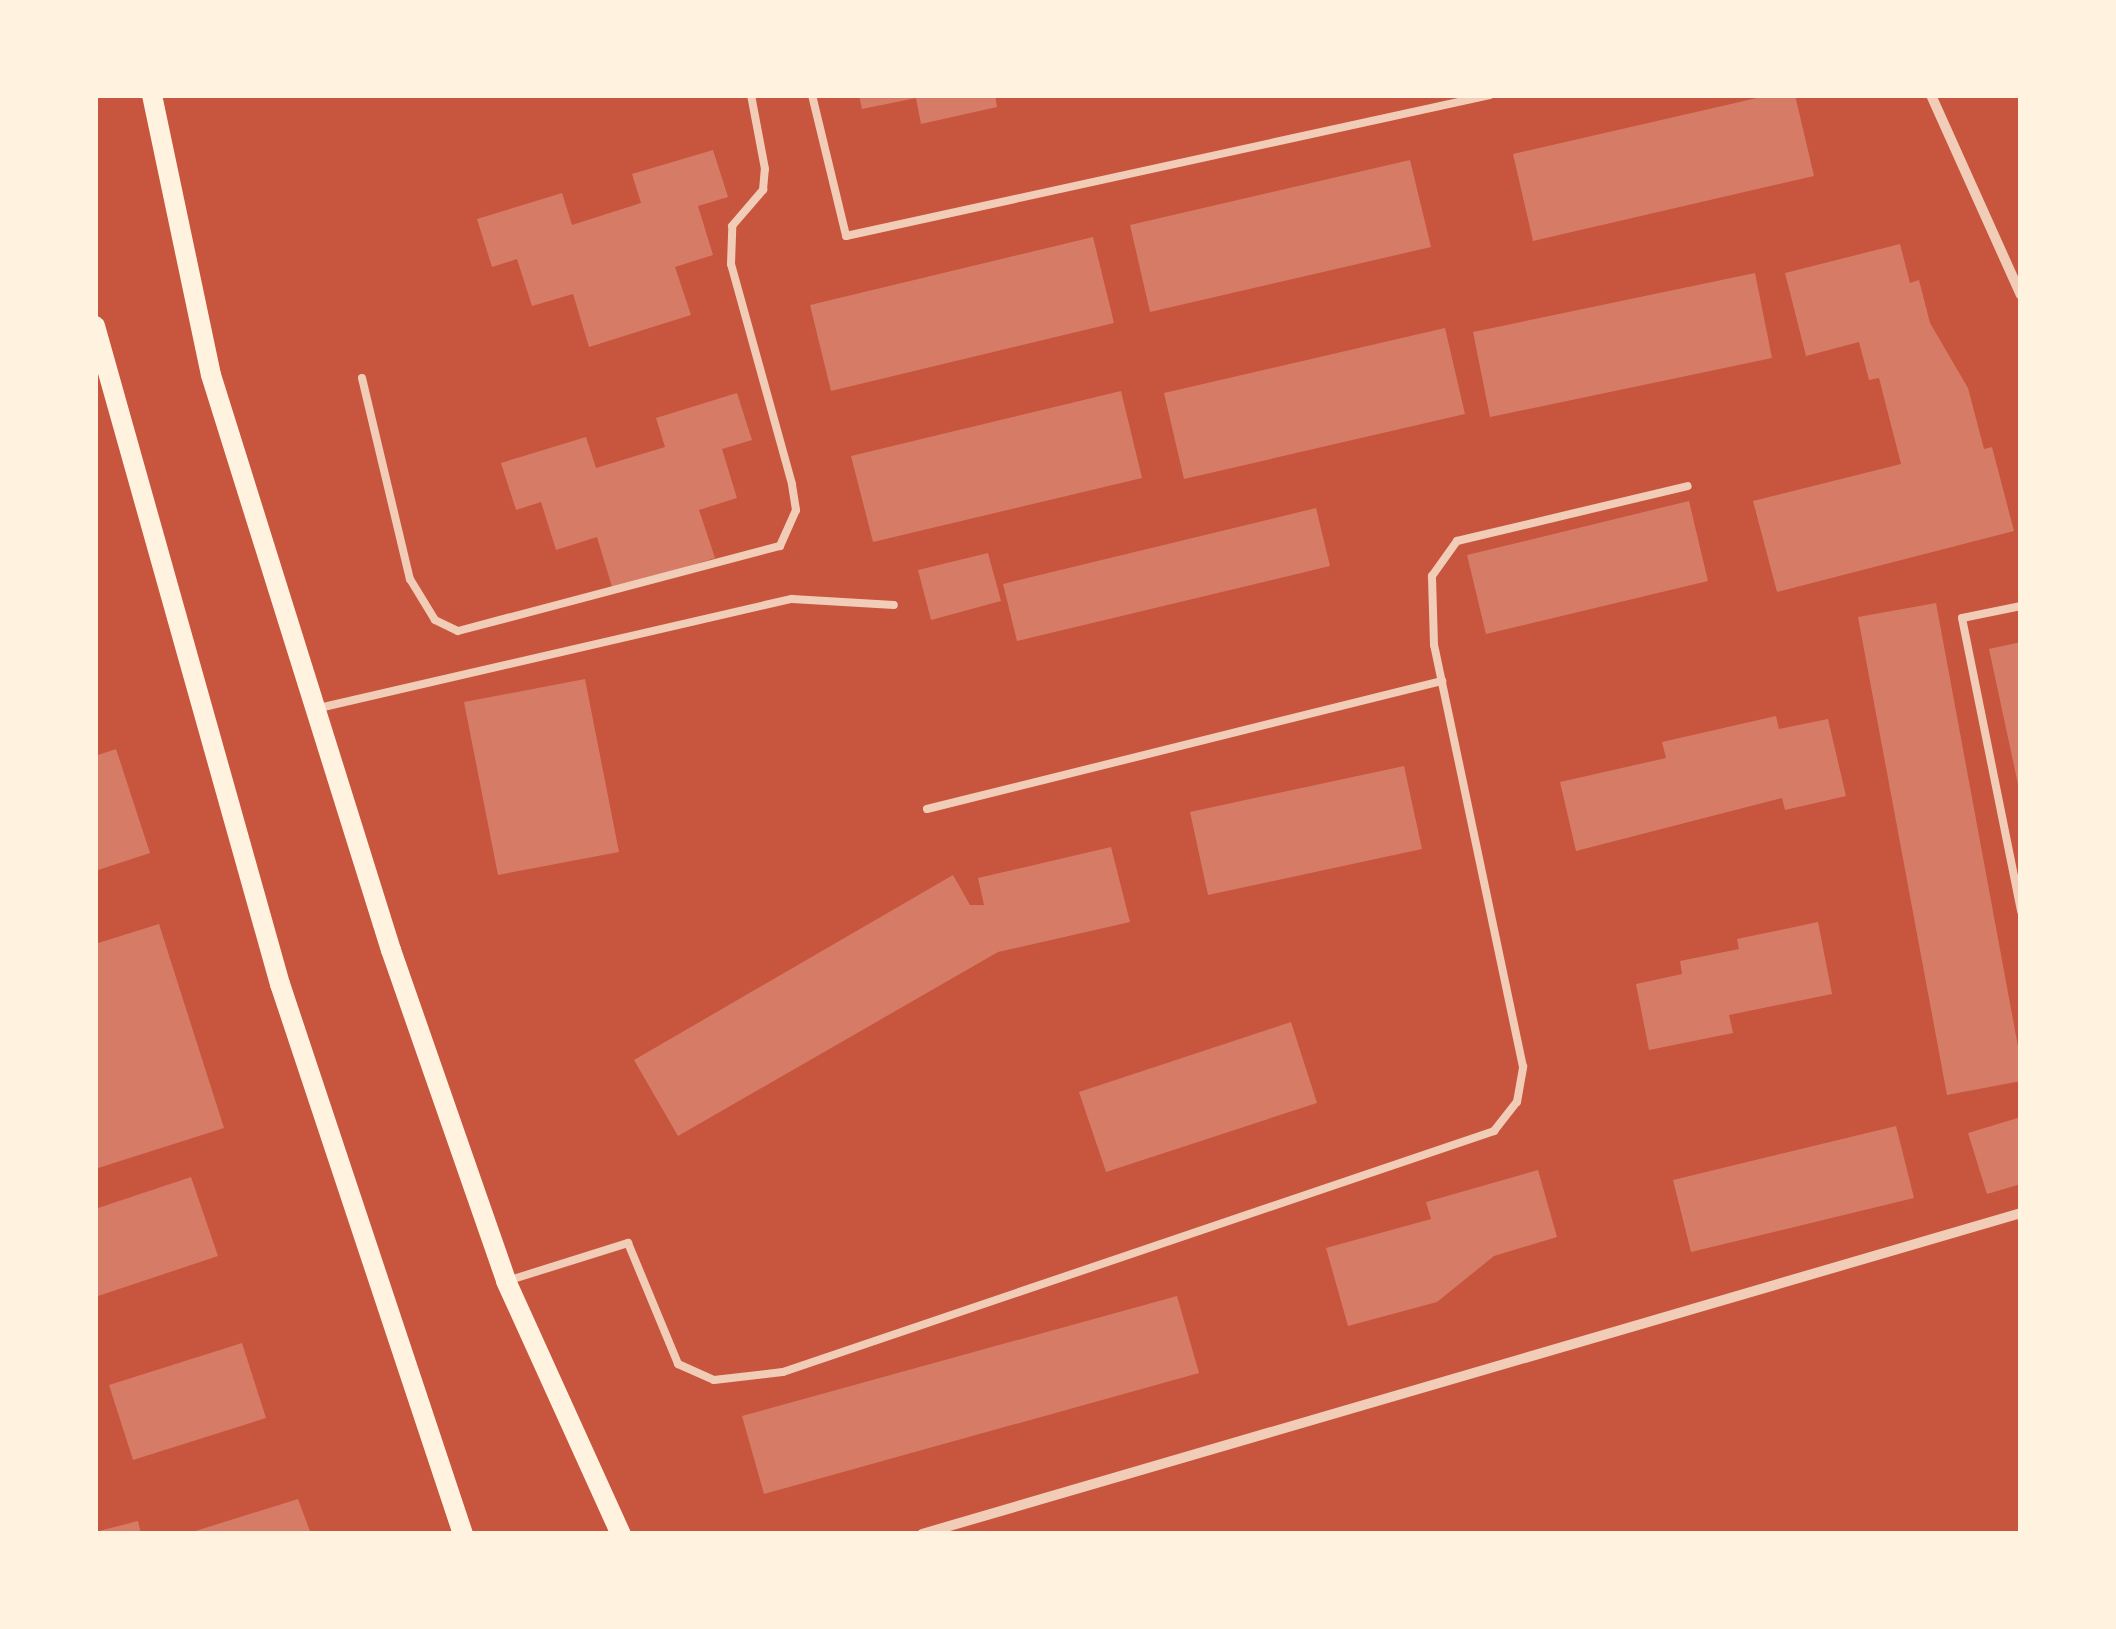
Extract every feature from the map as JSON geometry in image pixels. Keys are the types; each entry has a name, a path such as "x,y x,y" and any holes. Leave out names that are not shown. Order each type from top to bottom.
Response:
{"main road":[{"path":"152,95 211,374 319,708 506,1281 621,1534"},
{"path":"95,326 280,984 463,1534"}],"street":[{"path":"1931,95 2021,296"},
{"path":"922,1534 2021,1213"}],"lane":[{"path":"362,378 410,579 435,620 458,631 780,546 796,510 792,484 731,264 732,226 762,190 766,169 751,95"},
{"path":"812,95 846,236 1490,95"},
{"path":"506,1281 628,1242 678,1364 714,1380 783,1372 1494,1132 1516,1102 1523,1066 1430,609 1440,554 1458,541 1688,486"},
{"path":"319,708 792,599 894,605"},
{"path":"2021,606 1962,618 2021,911"},
{"path":"927,808 1442,681"}],"building":[{"path":"859,95 995,95 997,107 921,124 916,98 862,109"},
{"path":"1770,95 1795,95 1814,176 1533,241 1513,154"},
{"path":"713,150 728,197 698,206 713,255 675,267 691,315 589,347 573,294 532,306 517,259 492,267 477,219 562,193 572,225 641,203 632,174"},
{"path":"1410,160 1431,247 1150,312 1130,225"},
{"path":"1093,237 1114,323 831,391 810,305"},
{"path":"1900,244 1910,283 1919,280 1930,323 1968,388 1984,449 1992,447 2014,531 1777,592 1753,501 1901,464 1879,378 1869,380 1859,342 1806,356 1785,273"},
{"path":"1755,273 1772,358 1490,417 1473,332"},
{"path":"1445,328 1465,414 1184,479 1164,393"},
{"path":"1121,391 1142,478 873,542 851,456"},
{"path":"737,393 752,440 722,449 737,498 699,510 715,558 613,590 597,537 556,550 541,502 516,510 501,463 586,437 596,468 665,447 656,418"},
{"path":"1689,501 1708,581 1486,634 1467,555"},
{"path":"1316,508 1330,566 1017,641 1003,584"},
{"path":"988,553 1001,601 931,620 918,570"},
{"path":"1936,603 2021,1063 2021,1081 1947,1095 1858,617"},
{"path":"2021,642 2021,788 2019,789 1989,649"},
{"path":"585,679 619,852 498,875 464,702"},
{"path":"1776,716 1779,729 1828,719 1846,796 1785,810 1782,798 1576,851 1560,782 1666,758 1662,742"},
{"path":"116,749 150,853 95,871 95,756"},
{"path":"1404,766 1422,849 1208,895 1190,812"},
{"path":"1111,847 1130,922 998,952 678,1136 634,1060 953,875 970,905 984,905 978,878"},
{"path":"1818,922 1832,994 1729,1015 1733,1033 1649,1050 1636,984 1682,974 1680,961 1739,949 1737,939"},
{"path":"159,924 224,1128 95,1169 95,944"},
{"path":"1291,1022 1317,1103 1106,1172 1079,1092"},
{"path":"2021,1117 2021,1184 1987,1194 1968,1133"},
{"path":"1896,1126 1914,1198 1691,1252 1673,1180"},
{"path":"1538,1170 1557,1237 1494,1256 1437,1302 1348,1326 1326,1248 1431,1219 1426,1202"},
{"path":"191,1177 218,1256 95,1297 95,1209"},
{"path":"1177,1296 1199,1373 764,1494 742,1416"},
{"path":"242,1343 266,1418 133,1460 109,1385"},
{"path":"298,1499 311,1534 189,1534 189,1533"},
{"path":"138,1521 141,1534 95,1534 95,1532"}]}
